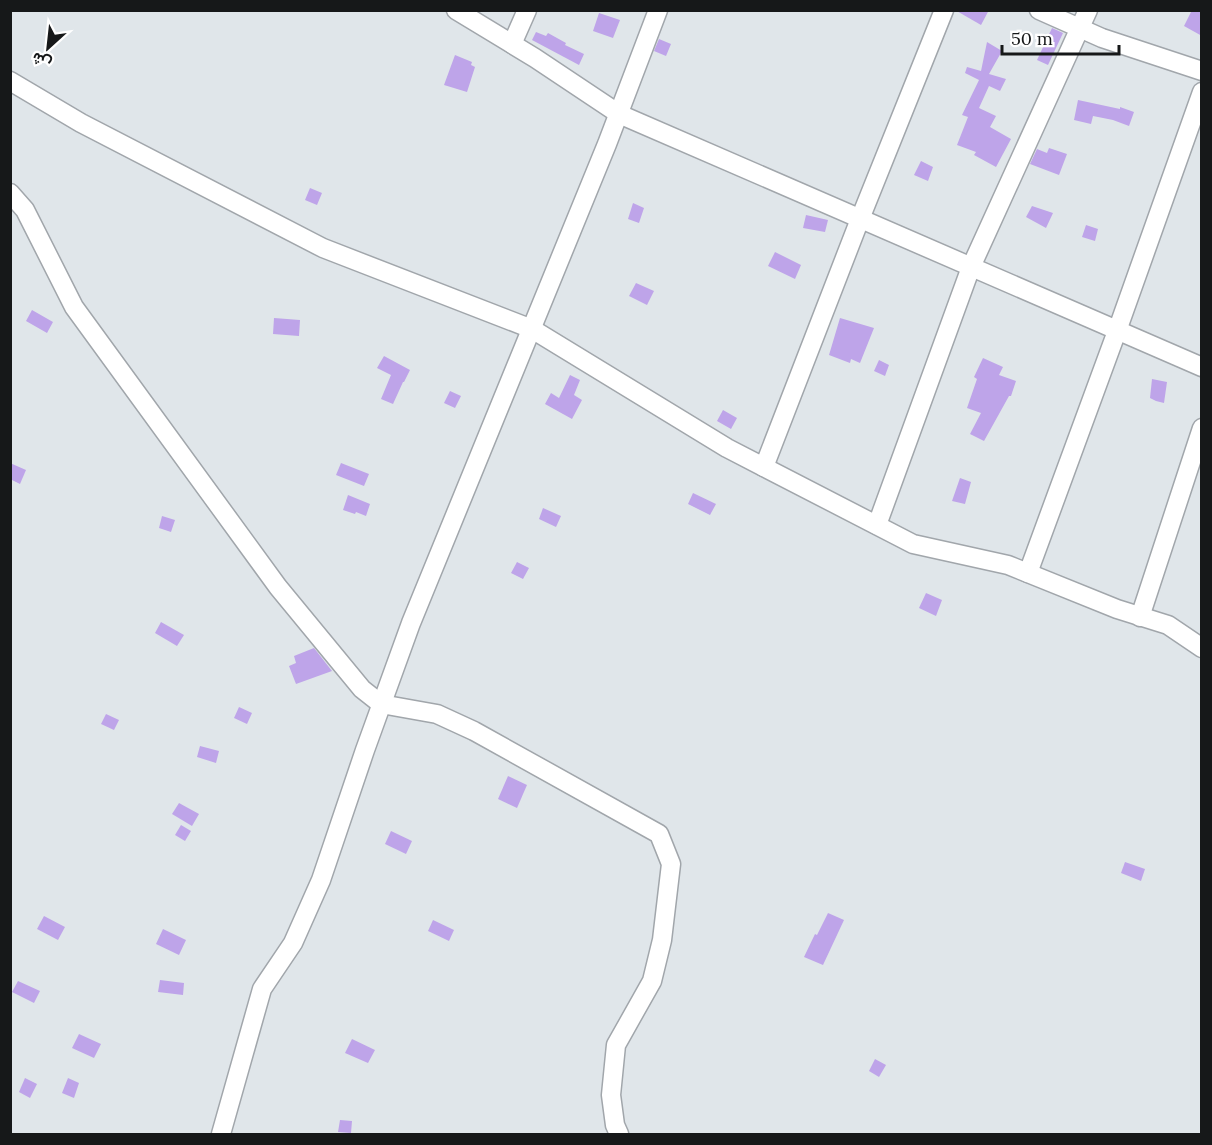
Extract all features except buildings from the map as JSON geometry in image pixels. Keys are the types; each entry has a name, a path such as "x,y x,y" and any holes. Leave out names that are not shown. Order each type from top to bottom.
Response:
{"street":[{"path":"456,10 619,114 1202,367"},
{"path":"512,44 527,10"},
{"path":"221,1134 262,989 292,943 321,880 411,623 619,114 658,10"},
{"path":"764,467 944,10"},
{"path":"1039,10 1102,39 1202,71"},
{"path":"877,525 971,267 1088,10"},
{"path":"10,81 81,123 323,248 531,329 727,448 913,544 1008,565 1117,609 1168,625 1202,648"},
{"path":"1028,573 1202,92"},
{"path":"10,193 25,210 74,307 285,596 362,689 381,704 437,714 474,731 659,834 671,864 662,940 652,981 616,1045 611,1095 615,1125 619,1134"},
{"path":"1140,617 1202,428"}]}
